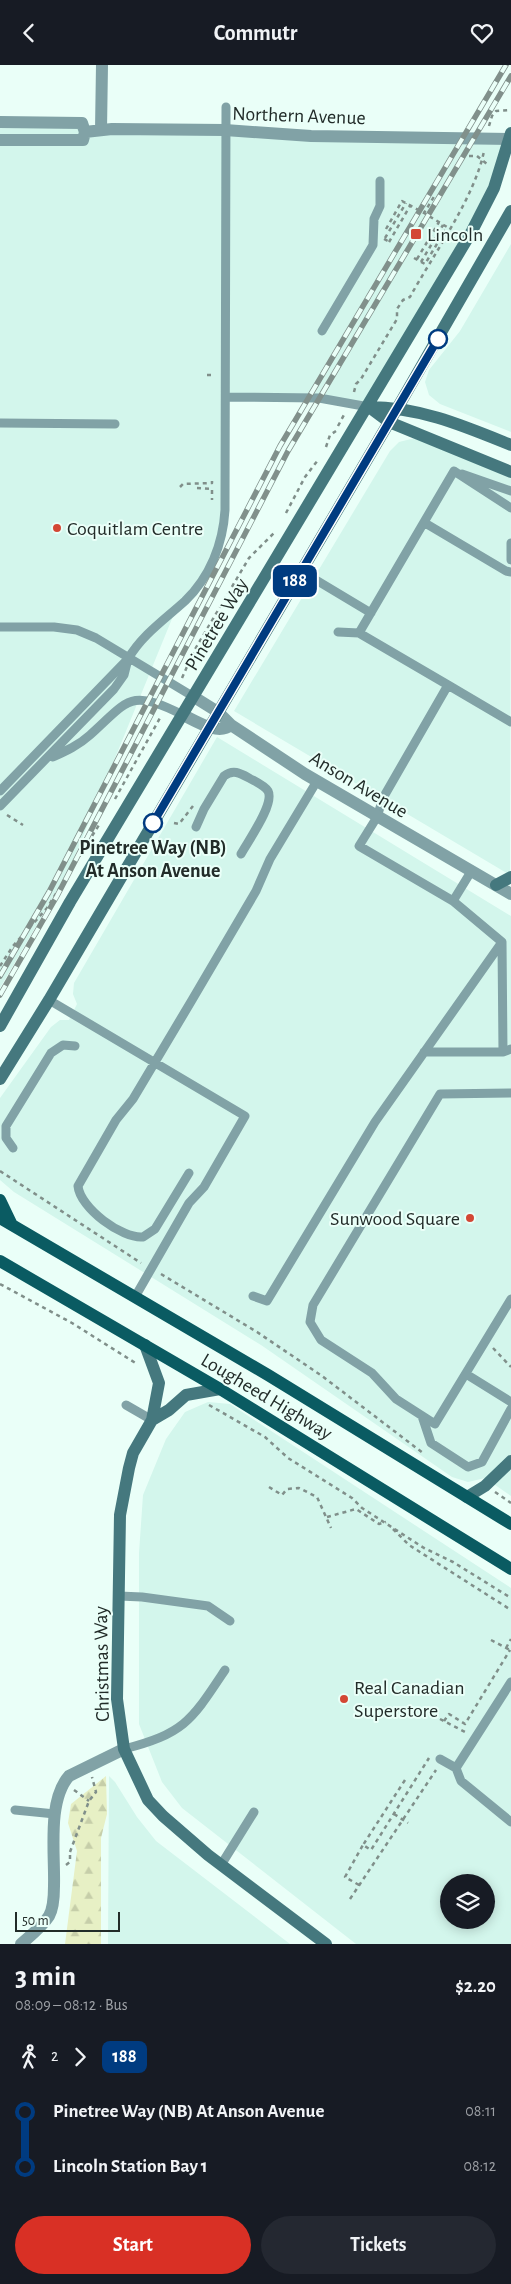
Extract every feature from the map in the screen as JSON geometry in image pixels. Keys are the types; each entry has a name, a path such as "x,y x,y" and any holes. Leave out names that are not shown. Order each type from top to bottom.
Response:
{"main road":[{"name":"Pinetree Way","path":"0,1026 70,902 369,407 482,215 494,188 511,137"},
{"path":"0,1079 210,727 511,211"},
{"path":"369,407 398,407 450,421 511,445"},
{"path":"369,407 389,422 511,472"},
{"path":"496,885 511,877"},
{"path":"0,1200 12,1225"},
{"name":"Lougheed Highway","path":"0,1218 299,1393 511,1524"},
{"name":"Lougheed Highway","path":"0,1261 220,1389 511,1569"},
{"name":"Christmas Way","path":"145,1345 159,1383 152,1420 133,1453 124,1485 120,1515 117,1706 124,1749 148,1800 178,1831 326,1944"},
{"name":"Christmas Way","path":"152,1420 170,1410 186,1395 220,1389"},
{"path":"467,1497 485,1486 511,1461"}],"street":[{"path":"102,65 102,130"},
{"path":"0,122 82,123 85,132"},
{"name":"Northern Avenue","path":"0,140 83,140 85,132 102,130 225,130 311,136 511,137"},
{"name":"Anson Avenue","path":"194,697 218,712 231,725 317,781 472,870 511,895"},
{"path":"183,715 210,727 224,729 231,725"},
{"path":"21,1944 49,1916 54,1895 55,1815 58,1793 63,1783 69,1776 124,1749"}],"lane":[{"path":"0,791 128,659 139,641 190,595 206,575 215,555 224,516 226,107"},
{"path":"322,331 373,245 374,219 380,206 380,181"},
{"path":"226,397 319,398 369,407"},
{"path":"0,423 115,424"},
{"path":"454,471 511,491"},
{"path":"454,471 511,508"},
{"path":"359,633 454,471"},
{"path":"425,523 506,571 511,572"},
{"path":"511,543 511,560"},
{"path":"301,571 371,613"},
{"path":"0,627 72,629 91,636 194,697"},
{"path":"338,632 359,633 511,722"},
{"path":"2,810 118,685 124,675 128,659"},
{"path":"424,1052 507,1051 502,942 453,901 359,846 377,817 384,798 448,685"},
{"path":"48,759 80,743 117,708 129,702 142,700 154,702 183,715"},
{"path":"196,827 204,809 224,776 228,772 240,773 264,787 269,793 270,803 241,853"},
{"path":"189,1173 155,1229 149,1235 142,1238 131,1236 93,1213 81,1198 78,1186 116,1120 133,1099 155,1063 256,891 269,860 317,781"},
{"path":"453,901 472,870"},
{"path":"252,1296 267,1301 375,1122 502,942"},
{"path":"49,999 245,1117 204,1188 191,1199 135,1297"},
{"path":"13,1148 6,1138 6,1127 50,1053 60,1045 75,1047"},
{"path":"511,1093 440,1094 313,1305 310,1322 321,1340 372,1373 396,1399 435,1424 511,1299"},
{"path":"466,1374 511,1402"},
{"path":"126,1405 152,1420"},
{"path":"422,1416 431,1443 468,1467 482,1461 511,1409"},
{"path":"119,1596 142,1597 208,1606 230,1621"},
{"path":"124,1749 166,1737 191,1720 225,1670"},
{"path":"456,1768 511,1682"},
{"path":"438,1757 456,1768 461,1781 511,1822"},
{"path":"15,1810 55,1815"},
{"path":"221,1865 254,1812"}],"path":[{"path":"491,119 496,111 511,110"},
{"path":"469,155 477,157 482,162 490,165"},
{"path":"356,386 397,319 397,309 403,300 410,297 464,203 484,155"},
{"path":"424,213 435,195"},
{"path":"381,237 402,201 439,222 447,227 425,264 416,259 439,222"},
{"path":"385,239 406,203"},
{"path":"389,242 410,206"},
{"path":"421,262 443,225"},
{"path":"207,375 214,375"},
{"path":"322,453 330,435 335,433"},
{"path":"286,515 305,477 320,457"},
{"path":"180,487 184,483 212,483 212,473"},
{"path":"196,488 212,489 212,503"},
{"path":"182,676 194,651 250,557 281,526"},
{"path":"114,800 158,722"},
{"path":"2,810 23,825"},
{"path":"0,966 13,946 47,908 100,824"},
{"path":"0,1171 141,1263"},
{"path":"160,1274 257,1333 322,1376 427,1456"},
{"path":"0,1284 72,1323 139,1366"},
{"path":"487,1340 511,1367"},
{"path":"203,1401 265,1437 288,1458 424,1549 453,1562 511,1598"},
{"path":"269,1487 282,1495 287,1489 299,1488 317,1497 331,1528"},
{"path":"496,1493 511,1503"},
{"path":"327,1517 356,1509 379,1524 386,1522"},
{"path":"386,1522 409,1545 511,1610"},
{"path":"506,1648 511,1639"},
{"path":"444,1721 449,1715 465,1724 511,1651 491,1640"},
{"path":"440,1719 465,1732"},
{"path":"363,1845 372,1850 394,1814 438,1757"},
{"path":"350,1899 402,1819 438,1757"},
{"path":"70,1852 89,1801 96,1792 89,1765"},
{"path":"359,1885 345,1877 363,1845 405,1780"},
{"path":"63,1783 89,1801"},
{"path":"394,1814 408,1823"}],"shaded area":[{"path":"0,122 82,123 86,132 510,139 498,177 369,407 330,399 226,397 224,516 211,565 176,609 70,868 0,988"},
{"path":"511,244 511,432 440,404 429,395 425,382 429,370 460,331"},
{"path":"415,438 511,475 510,875 234,711 390,451 399,442"},
{"path":"217,737 511,916 511,1496 485,1478 468,1482 452,1477 261,1345 14,1192 0,1180 0,1098 51,1027 60,1020 69,1020 77,1004 73,994 74,983"},
{"path":"208,1402 230,1404 511,1588 511,1944 356,1944 182,1808 162,1782 139,1724 139,1553 143,1495 166,1439 185,1412"},
{"path":"109,1776 156,1841 290,1944 108,1944"}],"green space":[{"path":"106,1776 107,1814 101,1838 101,1944 65,1944 77,1851 68,1823 71,1804"}],"railway":[{"path":"0,976 49,892 280,446 506,65"},
{"path":"0,995 57,896 288,451 511,76"}],"bus line":[{"name":"188","path":"153,823 438,339"}],"place":[{"name":"Lincoln","path":"416,234"},
{"name":"Coquitlam Centre","path":"57,528"},
{"name":"Pinetree Way (NB) At Anson Avenue","path":"153,823"},
{"name":"Sunwood Square","path":"470,1218"},
{"name":"Real Canadian Superstore","path":"344,1699"}]}
